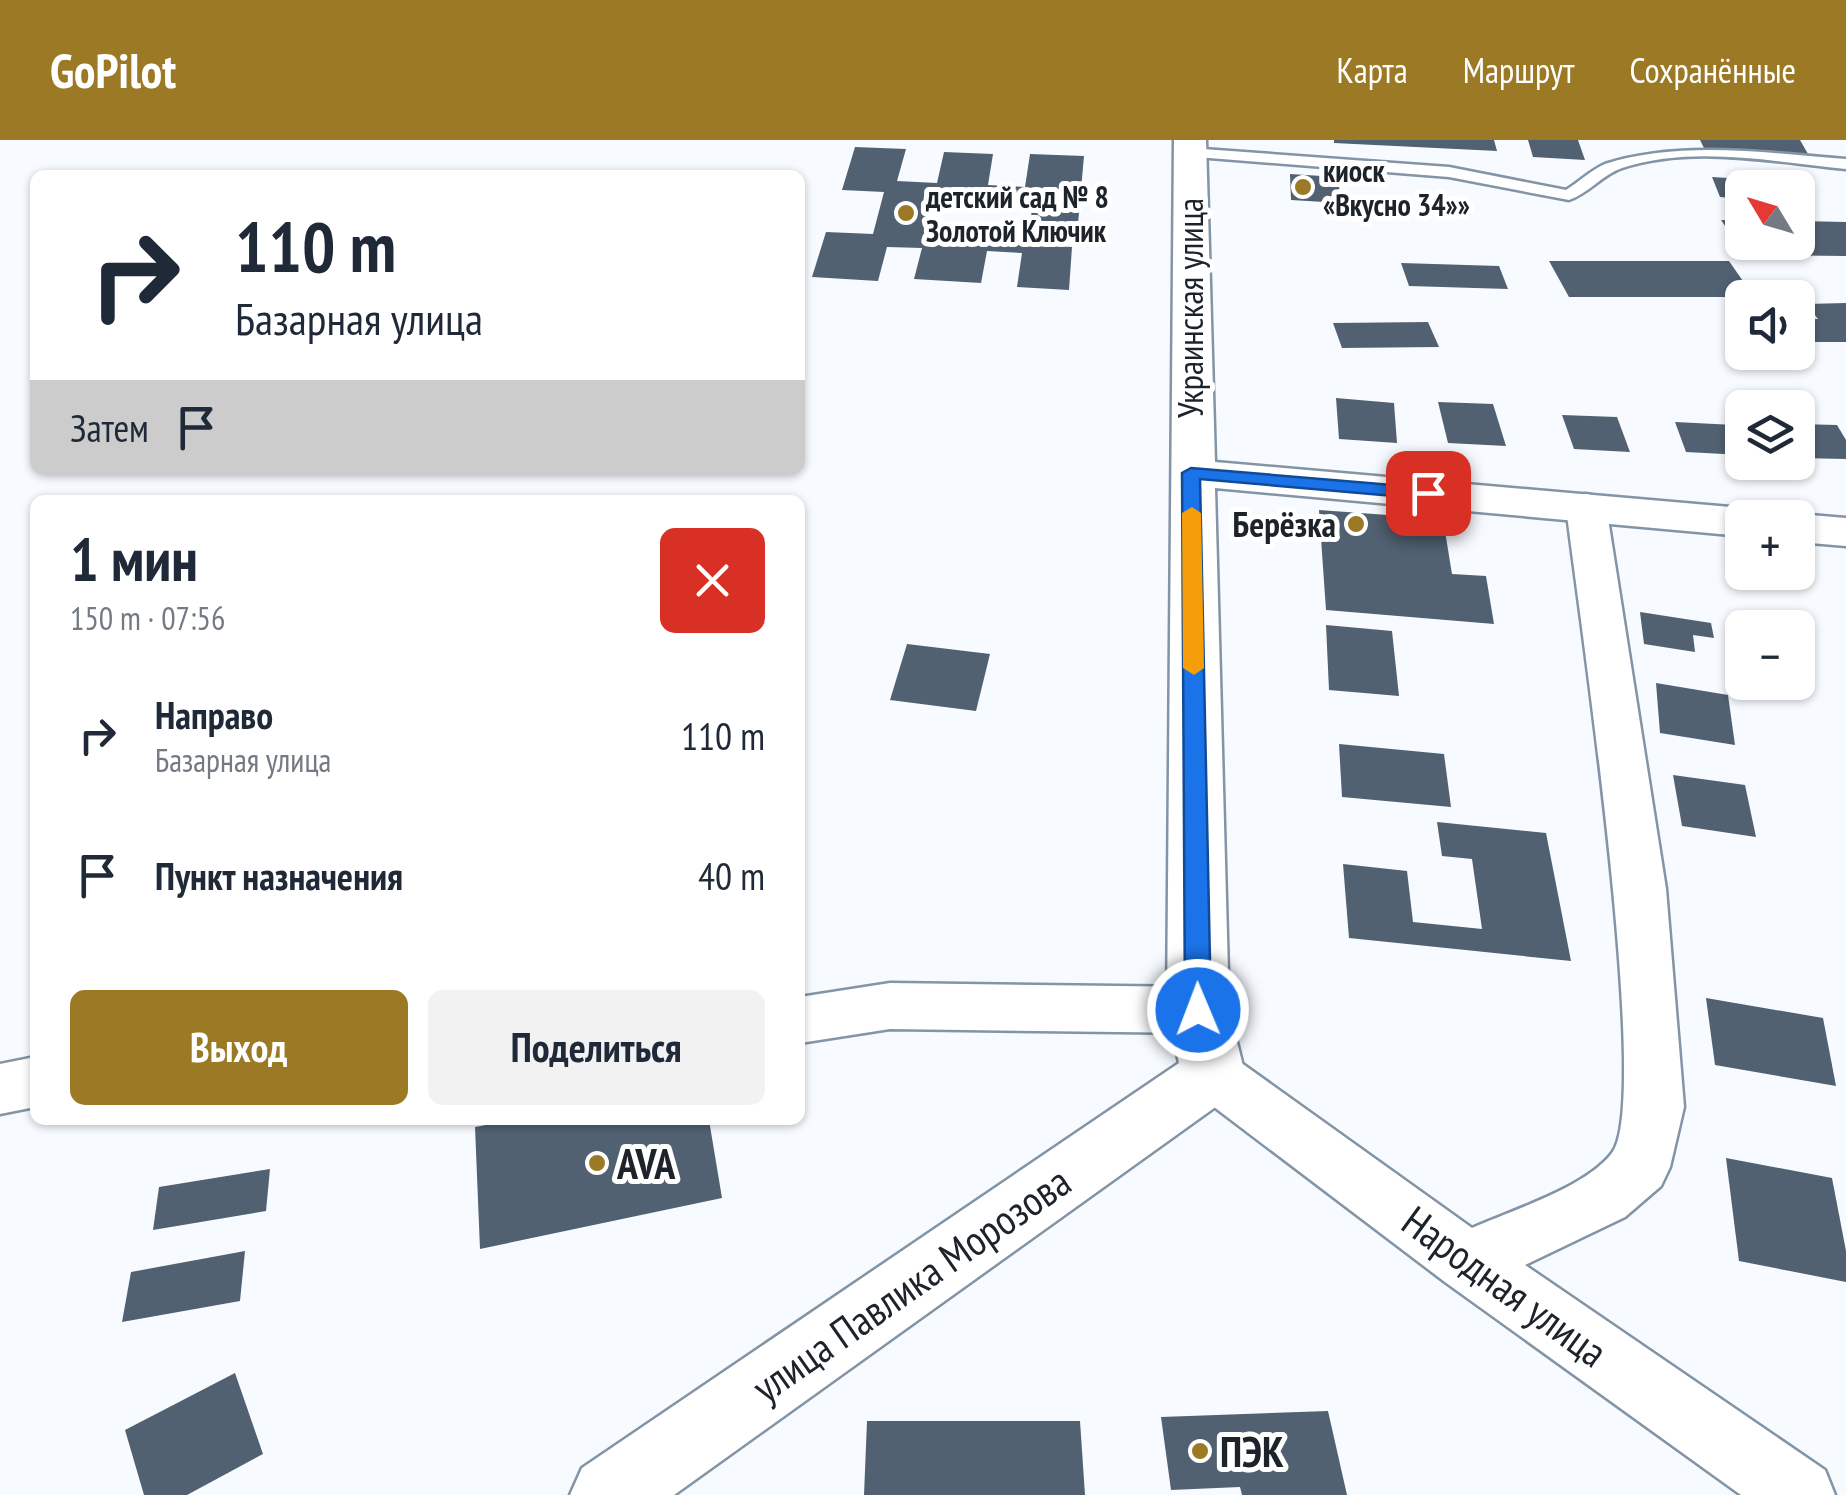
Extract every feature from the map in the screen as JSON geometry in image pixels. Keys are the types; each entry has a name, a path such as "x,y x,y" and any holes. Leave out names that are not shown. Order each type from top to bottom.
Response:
{"street":[{"name":"Украинская улица","path":"1189,146 1191,473 1205,1042"},
{"path":"1191,473 1725,520"},
{"path":"1467,1262 1604,1198 1640,1167 1655,1106 1640,889 1586,506"},
{"path":"1815,529 1846,532"},
{"path":"805,1019 890,1006 1205,1042"},
{"name":"Народная улица","path":"1205,1042 1467,1262 1800,1495"},
{"name":"улица Павлика Морозова","path":"609,1495 1205,1042"},
{"path":"0,1089 30,1083"}],"lane":[{"path":"1189,146 1488,177 1568,196 1608,167 1650,155 1680,153 1846,164"}],"building":[{"path":"1494,140 1497,151 1334,143"},
{"path":"1528,140 1578,140 1585,160 1533,157"},
{"path":"1700,140 1800,140 1808,154 1704,148"},
{"name":"детский сад № 8 Золотой Ключик","path":"855,147 906,149 897,181 937,183 944,152 993,154 988,185 1025,187 1030,154 1084,156 1077,235 1029,232 1034,194 939,189 927,240 1072,247 1069,290 1017,287 1022,253 987,251 981,283 914,279 922,248 887,247 878,281 812,277 826,232 873,234 884,192 842,190"},
{"path":"1290,174 1338,177 1341,203 1291,200"},
{"path":"1712,177 1725,178 1725,197 1720,197"},
{"path":"1815,221 1846,222 1846,256 1815,256"},
{"path":"1549,261 1729,261 1742,280 1725,280 1725,297 1569,297"},
{"path":"1401,263 1499,266 1508,289 1409,286"},
{"path":"1846,303 1846,342 1815,342 1815,304"},
{"path":"1428,322 1439,347 1342,348 1333,323"},
{"path":"1336,398 1394,403 1397,443 1339,439"},
{"path":"1438,402 1493,404 1506,446 1448,443"},
{"path":"1562,415 1617,417 1630,452 1574,449"},
{"path":"1675,422 1725,424 1725,454 1686,452"},
{"path":"1815,424 1837,425 1846,440 1846,459 1815,458"},
{"path":"1319,510 1443,519 1452,574 1486,576 1494,624 1326,610"},
{"path":"1640,612 1711,623 1714,638 1693,635 1695,652 1644,644"},
{"path":"1326,625 1392,631 1399,696 1329,690"},
{"path":"907,644 990,654 976,711 890,700"},
{"path":"1656,683 1725,694 1725,700 1729,700 1735,745 1660,733"},
{"path":"1339,744 1444,754 1451,807 1342,797"},
{"path":"1673,775 1745,785 1756,837 1682,826"},
{"path":"1437,822 1546,833 1571,961 1349,938 1343,864 1407,871 1413,922 1482,929 1472,859 1442,856"},
{"path":"1706,998 1823,1018 1836,1086 1715,1065"},
{"name":"AVA","path":"710,1125 722,1198 480,1249 475,1127"},
{"path":"1726,1158 1832,1178 1846,1251 1846,1282 1739,1261"},
{"path":"270,1169 266,1211 153,1230 159,1187"},
{"path":"245,1251 240,1301 122,1322 131,1272"},
{"path":"235,1373 263,1454 187,1495 144,1495 125,1430"},
{"path":"1328,1411 1347,1495 1242,1495 1240,1487 1171,1490 1161,1417"},
{"path":"867,1421 1080,1421 1085,1495 864,1495"}],"slow traffic":[{"path":"1192,513 1194,668"}],"place":[{"name":"киоск «Вкусно 34»»","path":"1303,187"},
{"name":"детский сад № 8 Золотой Ключик","path":"906,213"},
{"name":"Берёзка","path":"1356,524"},
{"name":"AVA","path":"597,1163"},
{"name":"ПЭК","path":"1200,1451"}],"route":[{"path":"1198,1010 1191,473 1428,493"}]}
